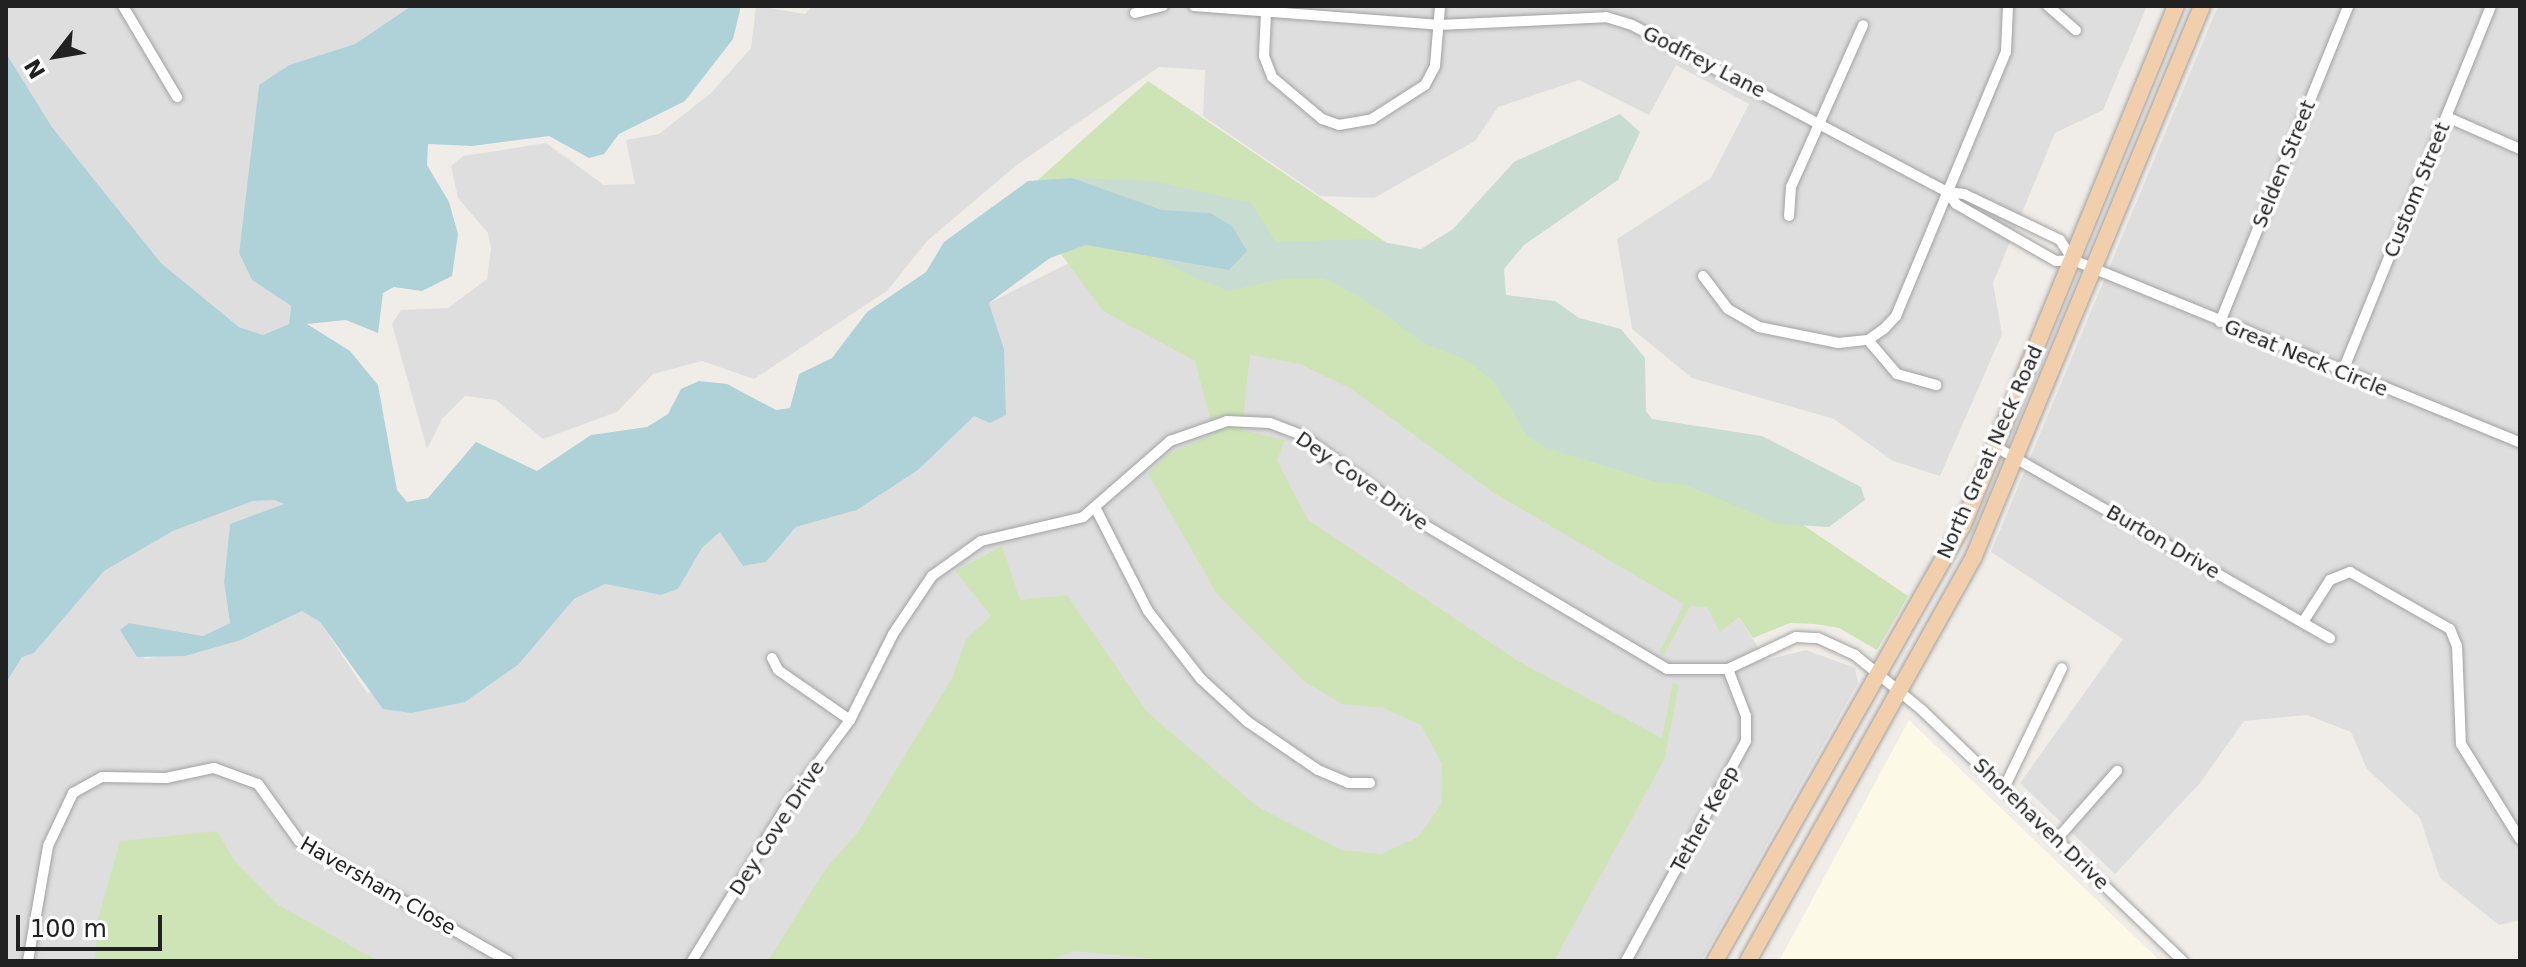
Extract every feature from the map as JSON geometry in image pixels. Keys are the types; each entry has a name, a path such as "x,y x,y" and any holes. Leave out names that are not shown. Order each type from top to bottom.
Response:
{"main road":[{"name":"North Great Neck Road","path":"1715,961 1962,527 2176,6"},
{"name":"North Great Neck Road","path":"1748,961 1974,556 2202,6"}],"street":[{"path":"123,6 177,97"},
{"path":"1135,13 1163,6"},
{"name":"Godfrey Lane","path":"1194,6 1439,25 1606,17 1819,122 1948,192 2019,243 2056,261 2073,260 2093,269"},
{"path":"1266,12 1264,56 1272,77 1302,105 1339,125 1372,119 1425,85 1435,66 1440,6"},
{"path":"1703,276 1728,309 1759,327 1838,343 1868,340 1896,316 2006,52 2008,6"},
{"path":"2048,6 2076,30"},
{"name":"Selden Street","path":"2220,322 2348,6"},
{"name":"Custom Street","path":"2342,373 2491,6"},
{"path":"1789,216 1791,187 1863,25"},
{"path":"2447,117 2520,149"},
{"name":"Godfrey Lane","path":"1948,192 1964,194 2060,240 2073,260"},
{"name":"Great Neck Circle","path":"2093,269 2342,373 2520,442"},
{"path":"1868,340 1897,374 1936,385"},
{"name":"Dey Cove Drive","path":"692,961 791,799 850,720 893,634 932,576 981,541 1096,509 1157,451 1196,427 1270,423 1302,435 1423,524 1656,664 1685,673 1728,669 1784,639 1808,637 1832,643 1881,673 1898,689"},
{"name":"Burton Drive","path":"1996,447 2330,638"},
{"path":"1096,509 1148,611 1201,679 1248,722 1318,770 1348,783 1370,783"},
{"path":"2303,622 2330,580 2350,572 2450,629 2457,646 2461,744 2520,839"},
{"path":"772,658 778,670 850,720"},
{"path":"2004,788 2062,668"},
{"name":"Tether Keep","path":"1626,961 1746,741 1746,716 1728,669"},
{"name":"Shorehaven Drive","path":"1898,689 2183,961"},
{"name":"Haversham Close","path":"28,961 48,846 73,793 102,777 166,778 214,768 258,784 299,841 508,961"},
{"path":"2057,839 2117,771"}],"shaded area":[{"path":"6,6 411,6 355,44 289,65 259,85 239,253 252,280 291,306 289,324 263,335 239,327 161,263 52,127 6,53"},
{"path":"756,6 805,14 813,6 2147,6 2103,110 2055,133 1993,283 2002,334 1940,476 1893,461 1834,419 1692,378 1632,329 1617,239 1711,178 1749,104 1676,65 1649,115 1579,80 1498,107 1475,141 1374,198 1320,196 1203,116 1205,70 1159,67 1018,164 927,241 888,290 754,379 702,361 653,374 617,412 543,439 496,400 465,396 442,419 427,449 392,324 401,310 448,308 487,279 491,249 488,233 458,198 451,166 463,156 546,143 604,185 635,184 626,140 659,134 711,93 751,48"},
{"path":"2218,6 2520,6 2520,920 2499,925 2440,878 2420,818 2367,769 2351,732 2307,715 2244,721 2200,783 2115,874 2020,783 2123,639 1991,552"},
{"path":"1081,257 1230,304 1739,617 1766,660 1806,650 1855,668 1858,683 1701,961 6,961 6,683 22,656 34,653 104,571 173,531 253,501 274,500 285,504 230,524 224,582 230,623 203,636 129,623 145,659 241,640 302,611 320,622 367,693 519,664 574,599 605,584 661,595 678,589 702,548 721,531 743,566 766,562 796,527 857,510 918,470 974,415 1004,349 989,303"},
{"path":"1909,720 2160,961 1779,961"}],"green space":[{"path":"1148,81 1908,596 1877,650 1839,628 1815,624 1790,623 1753,638 1739,617 1720,632 1707,607 1690,606 1664,655 1660,651 1684,604 1494,493 1351,389 1300,364 1250,355 1242,430 1285,440 1277,460 1308,520 1518,661 1662,738 1673,682 1679,685 1664,760 1554,961 1175,961 1075,951 1047,961 768,961 826,868 858,832 952,678 966,639 991,616 955,571 1002,546 1020,600 1067,595 1147,712 1258,807 1342,850 1381,854 1418,837 1441,804 1442,764 1421,725 1383,708 1342,704 1305,682 1217,594 1148,474 1167,454 1214,434 1195,361 1103,311 1019,197"},
{"path":"1620,114 1640,132 1618,180 1524,245 1504,269 1506,295 1555,301 1579,318 1621,329 1645,358 1646,411 1652,419 1762,436 1861,487 1865,500 1829,527 1778,524 1686,485 1656,482 1547,448 1527,436 1495,383 1467,360 1423,343 1364,299 1324,278 1285,278 1229,291 1196,278 1155,257 1229,270 1210,213 1162,211 1072,178 1154,181 1251,203 1276,242 1367,239 1421,249 1453,229 1514,162"},
{"path":"217,831 234,860 277,904 378,961 95,961 98,918 120,841"}],"water":[{"path":"411,6 741,6 733,39 685,101 619,134 604,154 589,158 549,136 472,146 428,144 427,165 449,202 458,234 452,276 422,291 394,287 383,293 378,333 346,320 307,324 350,351 378,385 397,490 407,502 428,498 476,442 537,471 591,435 647,427 668,414 681,389 699,381 727,384 776,410 790,408 799,374 832,358 867,312 926,272 944,242 1028,181 1072,178 1162,210 1210,213 1232,226 1247,251 1229,270 1086,245 1050,258 989,303 1004,349 1006,415 990,423 974,416 918,470 857,510 796,527 766,562 743,566 720,532 702,548 678,589 661,595 605,584 574,599 519,664 465,702 411,713 383,709 320,622 302,611 241,640 185,656 137,657 120,630 129,623 203,636 230,623 224,582 230,524 284,504 274,500 253,501 173,531 104,571 34,653 22,657 6,683 6,53 52,127 161,263 239,327 263,335 289,324 291,306 252,280 239,253 259,85 289,65 355,44"}]}
